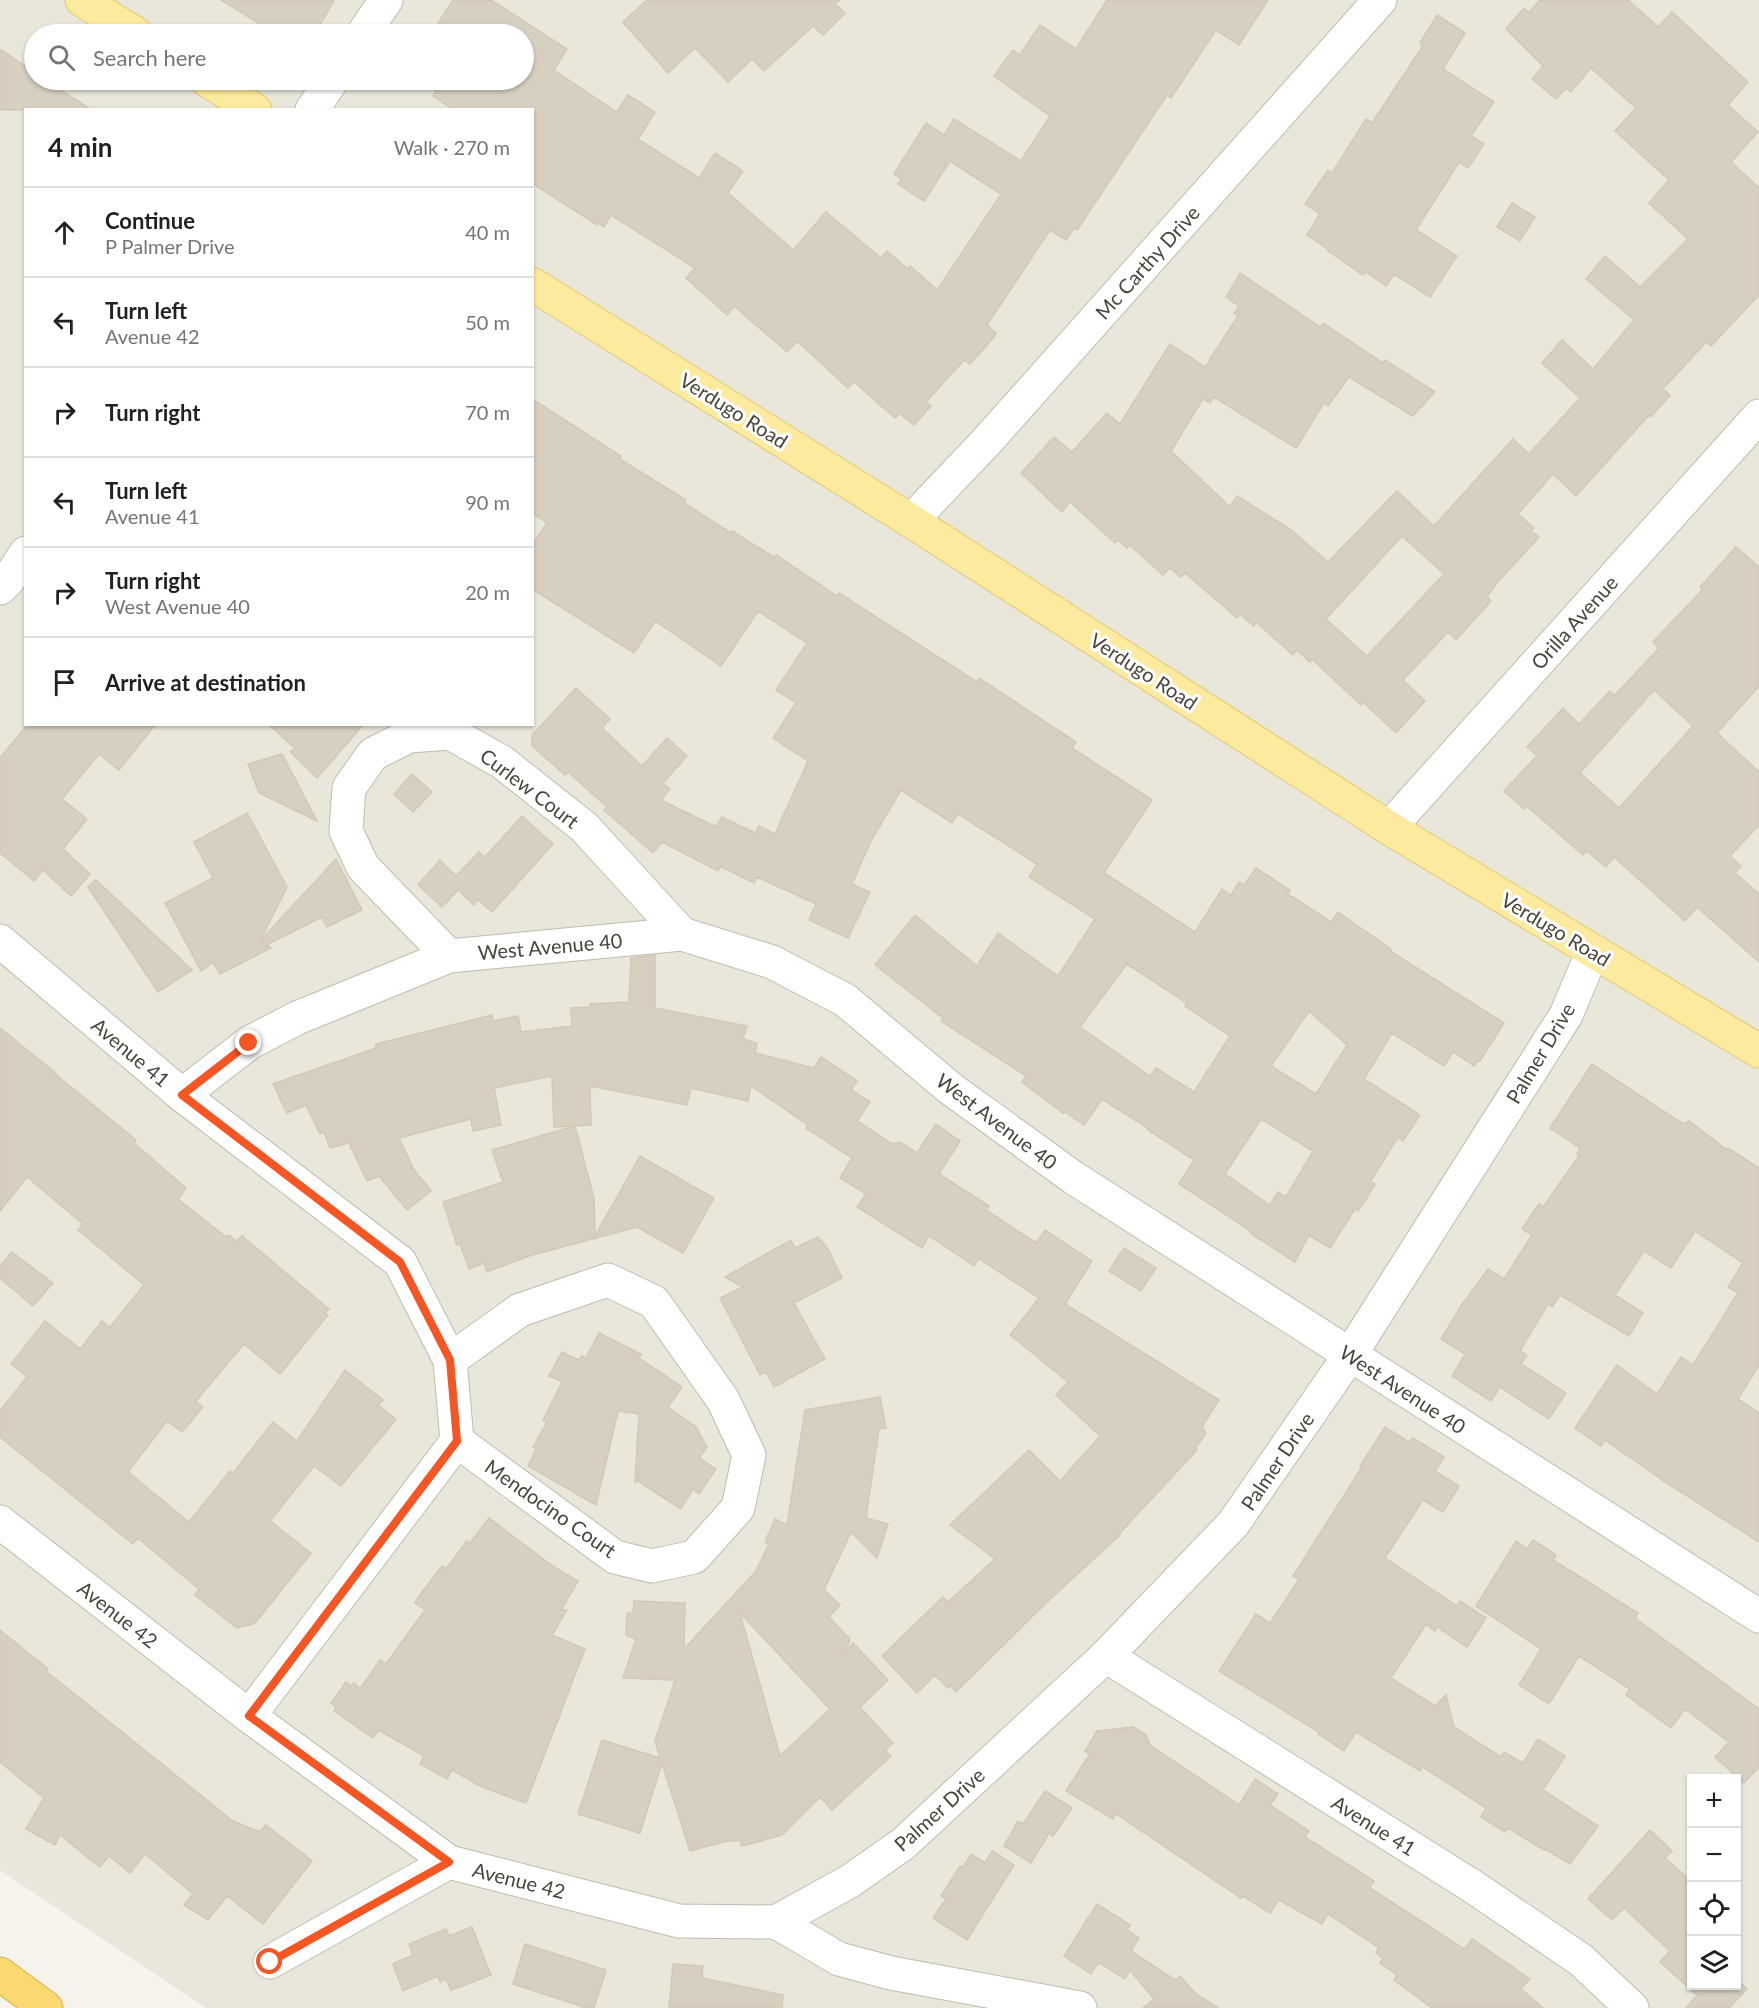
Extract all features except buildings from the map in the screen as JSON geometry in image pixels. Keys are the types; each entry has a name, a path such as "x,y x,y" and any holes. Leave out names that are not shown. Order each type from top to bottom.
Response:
{"highway":[{"path":"0,1974 46,2008"}],"main road":[{"path":"82,0 120,24"},
{"path":"223,90 252,108"},
{"name":"Verdugo Road","path":"534,285 911,521 1389,828 1759,1051"}],"street":[{"path":"370,24 386,0"},
{"name":"Mc Carthy Drive","path":"911,521 987,441 1380,0"},
{"path":"313,108 325,90"},
{"name":"Orilla Avenue","path":"1389,828 1759,416"},
{"path":"0,588 24,556"},
{"name":"Curlew Court","path":"449,956 363,867 346,831 349,788 373,754 409,736 450,733 502,762 584,827 682,934"},
{"name":"West Avenue 40","path":"182,1095 249,1043 297,1018 449,956 682,934 772,962 844,1000 951,1089 1074,1178 1759,1616"},
{"name":"Avenue 41","path":"0,941 182,1095 400,1262 450,1360 457,1441"},
{"name":"Palmer Drive","path":"850,1881 903,1844 1106,1656 1233,1524 1350,1355 1566,1015 1593,951"},
{"name":"Mendocino Court","path":"450,1360 520,1310 608,1280 654,1302 723,1400 749,1455 738,1508 694,1557 652,1566 615,1557 457,1441"},
{"path":"249,1716 457,1441"},
{"name":"Avenue 42","path":"0,1522 249,1716 449,1862 679,1921 776,1922 850,1881"},
{"name":"Avenue 41","path":"1106,1656 1472,1886 1581,1960 1632,2008"},
{"path":"270,1962 449,1862"},
{"path":"776,1922 839,1959 891,1973 1080,2008"}],"shaded area":[{"path":"0,0 1759,0 1759,2008 206,2008 0,1870"}],"route":[{"path":"249,1043 182,1095 400,1262 450,1360 457,1441 249,1716 449,1862 270,1962"}]}
